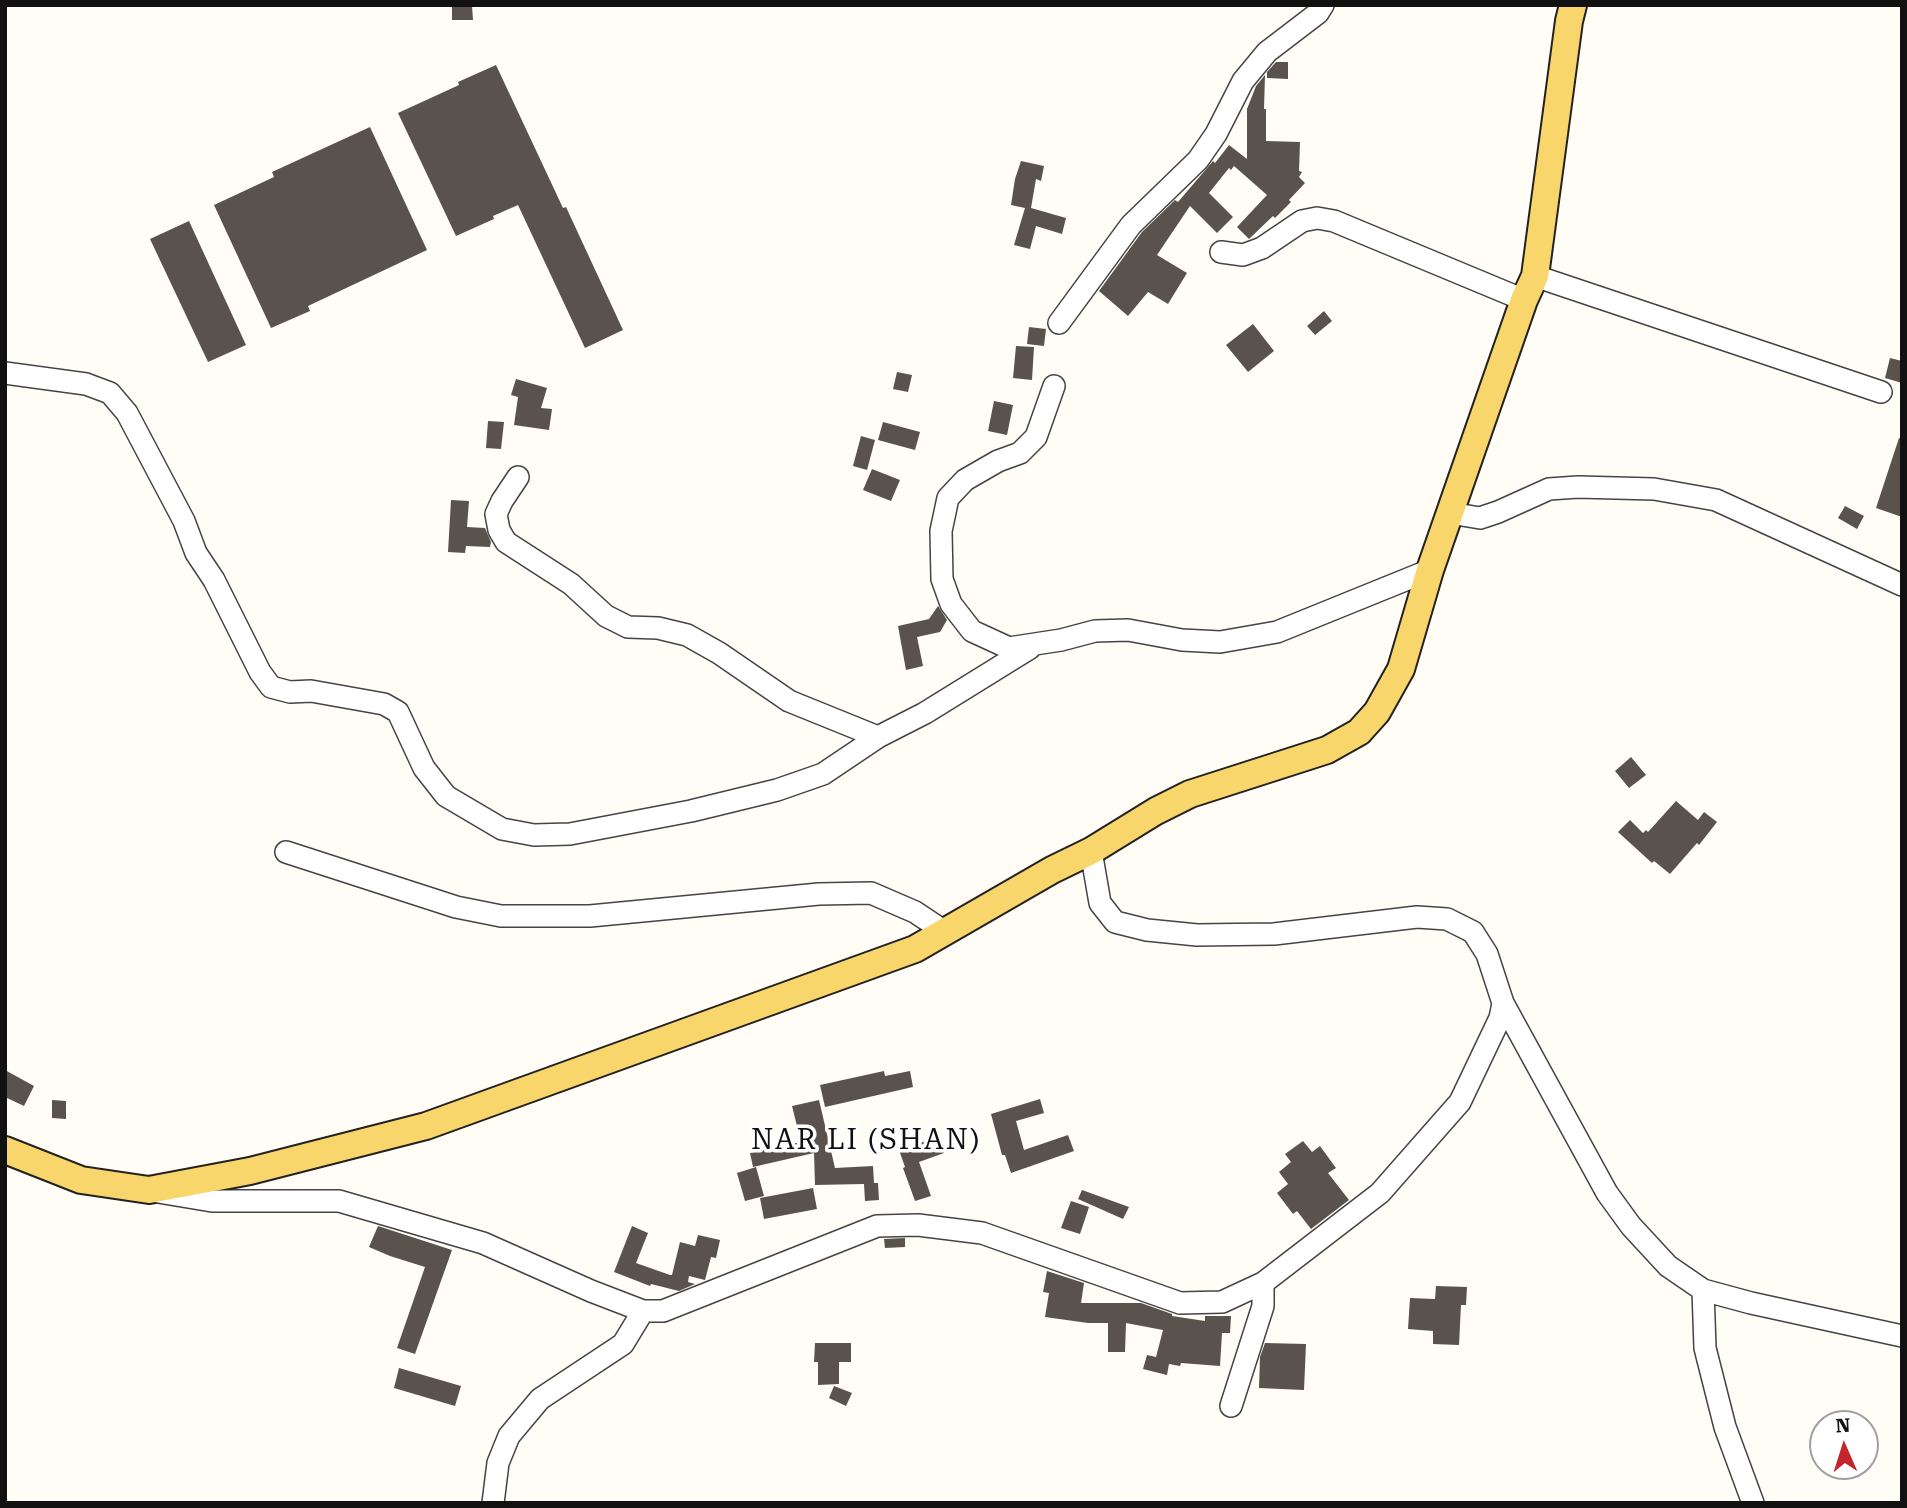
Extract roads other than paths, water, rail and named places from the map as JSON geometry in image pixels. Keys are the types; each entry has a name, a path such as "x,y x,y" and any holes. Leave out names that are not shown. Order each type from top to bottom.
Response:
{"main road":[{"path":"5,1150 81,1180 149,1190 250,1171 426,1126 915,949 1190,794 1327,750 1359,732 1377,712 1401,670 1430,570 1524,300 1535,276 1573,5"}],"street":[{"path":"1059,323 1131,225 1198,160 1216,134 1243,81 1267,52 1318,13 1323,5"},
{"path":"1221,252 1243,255 1262,248 1302,221 1317,218 1334,221 1524,300"},
{"path":"1535,276 1881,392"},
{"path":"5,373 86,384 110,393 127,413 184,521 196,553 214,580 260,672 271,687 290,692 311,691 384,704 398,712 424,768 446,796 502,829 534,835 570,834 691,811 777,790 823,774 878,737 925,713 1035,645"},
{"path":"1054,386 1036,438 1020,453 998,461 965,481 948,498 941,531 942,579 951,604 972,631 1009,648 1095,631 1128,630 1182,640 1220,642 1277,632 1430,570"},
{"path":"518,477 496,514 499,530 506,542 571,584 606,616 628,627 658,628 687,635 719,653 789,701 878,737"},
{"path":"1450,513 1480,518 1549,489 1654,489 1716,500 1902,585"},
{"path":"1091,851 1101,903 1115,922 1147,930 1197,936 1275,934 1417,917 1447,919 1473,932 1487,954 1503,1003 1607,1193 1631,1226 1668,1266 1703,1290 1751,1304 1902,1336"},
{"path":"286,852 456,907 501,916 590,916 818,894 871,893 915,912 945,932"},
{"path":"149,1190 212,1201 340,1201 483,1243 643,1311 663,1311 877,1226 918,1225 982,1233 1180,1303 1222,1302 1263,1283 1380,1193 1460,1102 1500,1018 1503,1003"},
{"path":"1231,1406 1263,1307 1263,1283"},
{"path":"1703,1290 1705,1348 1725,1427 1753,1503"},
{"path":"493,1503 498,1463 509,1436 540,1399 623,1344 643,1311"}],"district":[{"name":"NAR LI (SHAN)","path":"866,1141"}]}
